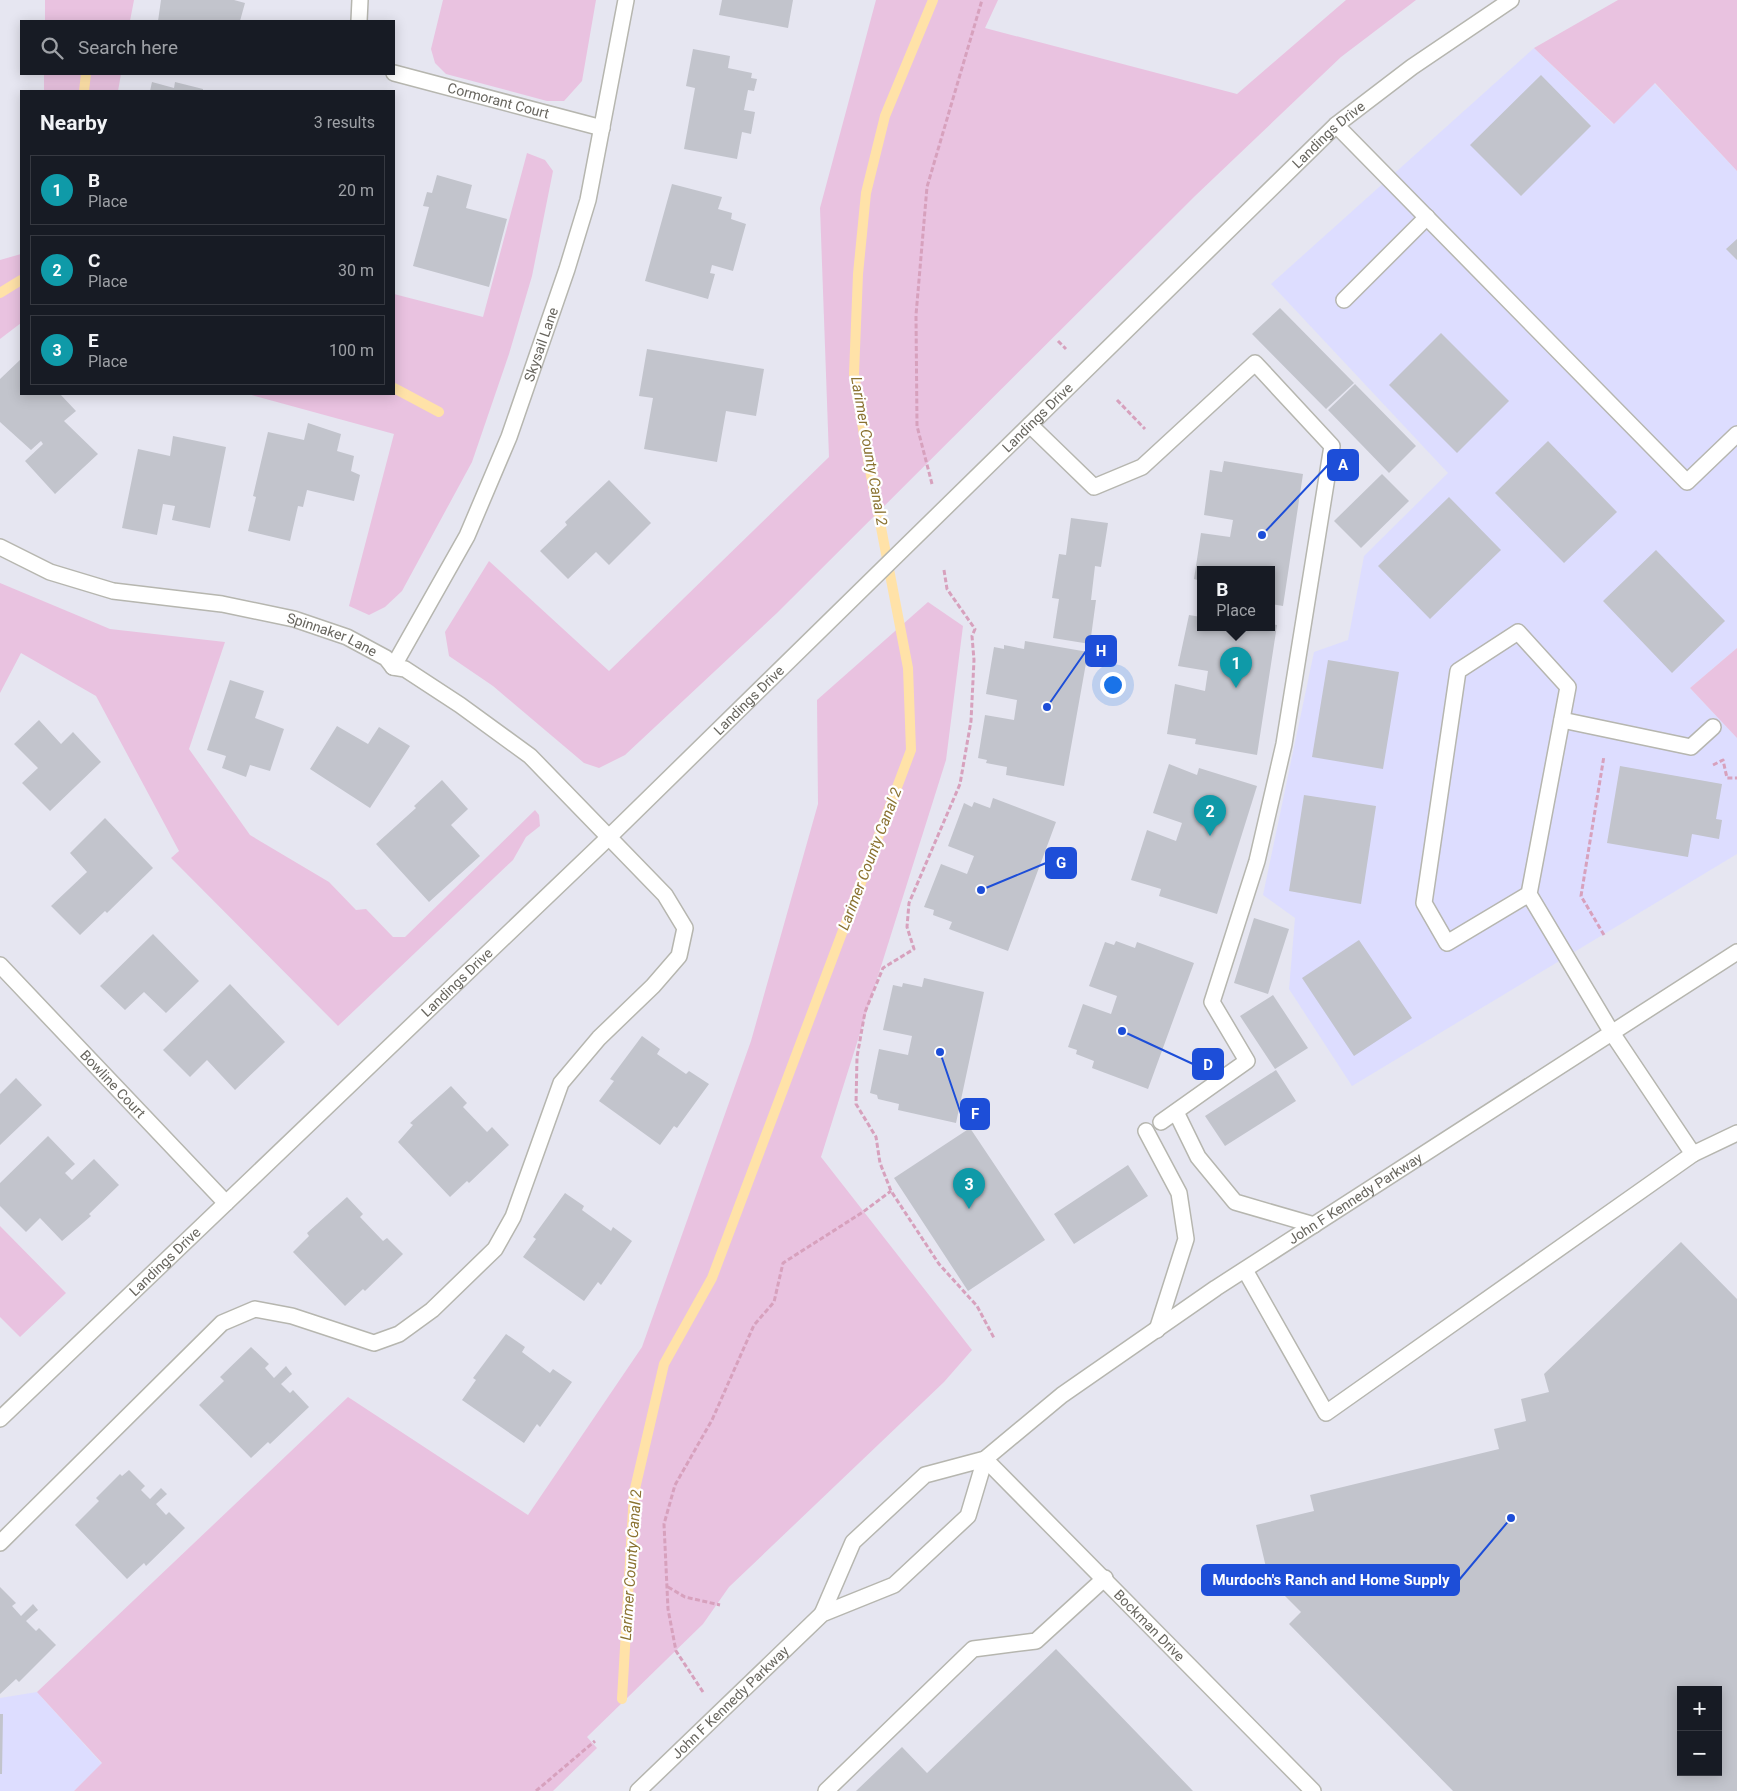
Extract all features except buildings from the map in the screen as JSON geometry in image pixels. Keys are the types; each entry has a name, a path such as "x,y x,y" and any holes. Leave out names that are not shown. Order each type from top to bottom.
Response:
{"street":[{"path":"359,20 360,0"},
{"name":"Skysail Lane","path":"394,667 467,536 509,437 570,260 588,200 626,0"},
{"name":"Landings Drive","path":"0,1419 608,838 1336,125 1412,67 1511,0"},
{"name":"Cormorant Court","path":"395,73 602,128"},
{"path":"1336,125 1687,482 1737,434"},
{"path":"1344,300 1427,217"},
{"path":"1030,425 1094,487 1142,467 1254,363 1332,446 1284,744 1256,861 1212,1002 1247,1061 1161,1122"},
{"name":"Spinnaker Lane","path":"0,547 50,572 113,591 222,604 294,619 347,637 386,658 394,667 405,669 413,674 530,756 665,895 685,928 678,956 653,986 599,1038 561,1083 513,1217 495,1250 432,1310 399,1334 374,1343 292,1316 254,1309 222,1323 0,1543"},
{"path":"1529,894 1447,943 1424,903 1458,671 1518,632 1568,687 1529,894 1612,1033 1693,1154"},
{"path":"1562,720 1691,747 1713,727"},
{"name":"John F Kennedy Parkway","path":"822,1614 853,1542 925,1475 985,1459 1062,1395 1156,1330 1245,1270 1737,952"},
{"name":"Bowline Court","path":"0,965 226,1203"},
{"path":"1176,1112 1198,1157 1235,1202 1314,1226"},
{"path":"1146,1131 1179,1193 1186,1239 1156,1330"},
{"path":"1245,1270 1326,1413 1693,1154 1737,1134"},
{"name":"John F Kennedy Parkway","path":"638,1791 822,1614 894,1585 968,1516 985,1459"},
{"name":"Bockman Drive","path":"985,1459 1105,1578 1313,1791"},
{"path":"826,1791 973,1649 1036,1641 1105,1578"}],"path":[{"path":"939,514 917,426 916,315 926,187 982,0"},
{"path":"1058,341 1066,349"},
{"path":"1117,400 1148,431"},
{"path":"944,570 947,589 975,629 972,636 974,660 971,721 960,784 909,904 906,927 914,949 883,968 865,1012 857,1057 856,1104 876,1137 880,1163 891,1191 939,1264 976,1306 994,1338"},
{"path":"1604,935 1581,896 1605,755 1612,757"},
{"path":"1710,766 1723,760 1727,778 1737,778"},
{"path":"718,1714 676,1651 668,1609 664,1524 675,1485 712,1420 754,1325 774,1302 783,1262 863,1212 891,1191"},
{"path":"668,1587 685,1597 720,1605"},
{"path":"536,1791 595,1741"}],"shaded area":[{"path":"45,0 134,0 130,20 45,20"},
{"path":"443,0 596,0 582,81 564,101 547,101 446,74 435,63 431,49"},
{"path":"876,0 998,0 985,28 1237,94 1346,0 1416,0 1341,57 1195,196 777,613 625,755 599,768 584,763 493,686 449,656 445,632 489,561 609,671 829,457 820,208"},
{"path":"1618,0 1737,0 1737,171 1655,83 1614,124 1534,48"},
{"path":"1534,48 1613,124 1654,83 1737,171 1737,648 1690,688 1737,738 1737,854 1352,1086 1289,989 1295,918 1263,895 1314,652 1348,640 1364,556 1448,473 1271,284"},
{"path":"44,75 121,75 118,90 44,90"},
{"path":"527,153 545,160 553,171 532,276 509,354 472,462 402,591 385,607 369,615 349,606 394,434 252,395 395,395 395,294 483,317"},
{"path":"20,254 20,324 0,339 0,260"},
{"path":"0,583 110,629 225,642 189,749 250,835 329,882 356,910 366,909 393,937 405,937 535,810 539,815 540,826 526,837 513,860 338,1026 171,858 179,851 96,696 21,653 0,693"},
{"path":"928,602 963,626 946,760 821,1157 972,1350 944,1382 729,1587 703,1624 587,1737 597,1748 553,1791 74,1791 102,1763 37,1692 348,1397 528,1515 642,1347 751,1041 818,804 817,700"},
{"path":"1737,648 1737,738 1690,688"},
{"path":"0,1226 66,1293 20,1337 0,1317"},
{"path":"37,1692 102,1764 74,1791 0,1791 0,1698"}],"waterway":[{"name":"Larimer County Canal 2","path":"622,1699 634,1493 664,1364 712,1278 911,750 908,668 869,465 854,374 858,274 866,193 885,116 933,0"},
{"path":"84,90 86,75"},
{"path":"0,293 20,281"},
{"path":"395,389 439,412"}],"place":[{"name":"A","path":"1262,535"},
{"name":"B","path":"1236,688"},
{"name":"H","path":"1047,707"},
{"name":"C","path":"1210,836"},
{"name":"G","path":"981,890"},
{"name":"D","path":"1122,1031"},
{"name":"F","path":"940,1052"},
{"name":"E","path":"969,1209"},
{"name":"Murdoch's Ranch and Home Supply","path":"1511,1518"}]}
